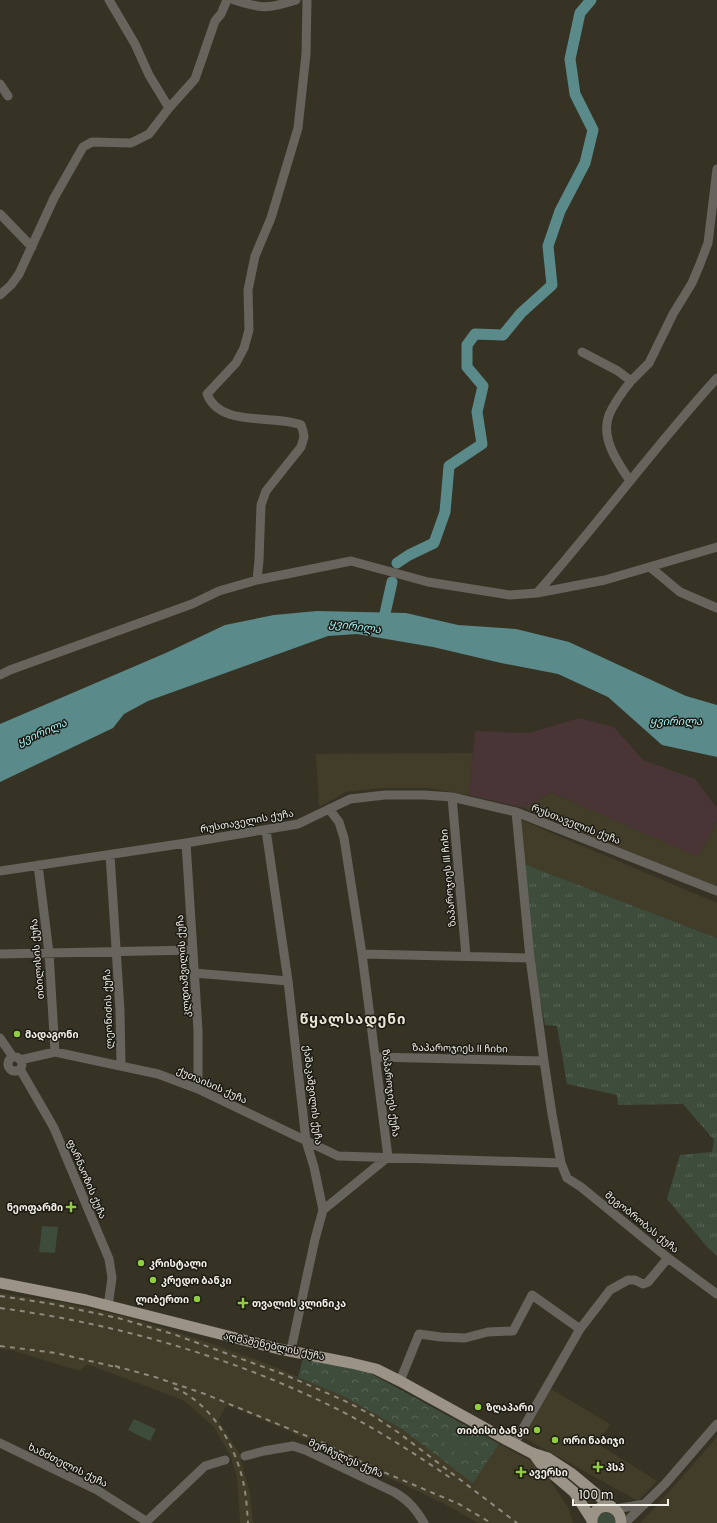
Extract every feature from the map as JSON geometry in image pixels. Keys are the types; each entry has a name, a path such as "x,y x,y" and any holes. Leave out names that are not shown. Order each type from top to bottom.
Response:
{"main road":[{"name":"აღმაშენებლის ქუჩა","path":"0,1283 108,1306 279,1349 291,1350 376,1369 514,1444 532,1453 548,1458 571,1473 614,1508"},
{"name":"აღმაშენებლის ქუჩა","path":"532,1453 541,1464 565,1483 579,1498 592,1521"},
{"path":"579,1498 584,1499 591,1497 593,1490"},
{"path":"592,1521 593,1514 599,1508 607,1506 614,1508 620,1514 621,1523"}],"street":[{"path":"110,0 135,44 149,75 169,108"},
{"path":"0,296 19,274 54,198 83,148 92,142 131,143 149,134 195,78 215,21 221,14 227,0"},
{"path":"234,0 258,7 275,7 296,0"},
{"path":"257,580 261,505 266,491 301,447 304,431 301,425 292,422 253,420 218,410 209,400 207,394 236,363 244,348 249,330 248,290 255,256 271,218 298,128 306,54 307,0"},
{"path":"0,84 8,96"},
{"path":"630,481 618,463 607,435 609,416 631,381 649,363 673,314 692,283 708,243 717,169"},
{"path":"0,214 32,247"},
{"path":"582,352 631,381"},
{"path":"537,593 564,563 688,410 717,378"},
{"path":"0,676 10,670 192,604 219,591 257,580 351,561 428,582 510,595 537,593 605,580 717,547"},
{"path":"650,567 680,592 717,608"},
{"name":"რუსთაველის ქუჩა","path":"0,871 186,843 298,824 350,799 385,795 424,795 452,797 516,812 717,891"},
{"name":"ზაპაროჯიეს III ჩიხი","path":"452,797 466,956"},
{"name":"ზაპაროჯიეს ქუჩა","path":"329,809 339,822 344,838 362,954 388,1157"},
{"path":"516,812 530,958 552,1114 561,1163"},
{"name":"ქაშაკაშვილის ქუჩა","path":"266,830 288,981 306,1141 314,1167 323,1210"},
{"name":"კლდიაშვილის ქუჩა","path":"186,843 198,1030 198,1089"},
{"name":"ლეონიძის ქუჩა","path":"110,854 117,952 121,1065"},
{"name":"თბილისის ქუჩა","path":"38,865 49,953 55,1052"},
{"path":"0,954 193,950"},
{"path":"362,954 530,958"},
{"path":"194,973 288,981"},
{"name":"ფარნაოზის ქუჩა","path":"0,1038 12,1063 54,1128 109,1259 112,1278 108,1306"},
{"name":"ქუთაისის ქუჩა","path":"12,1063 55,1052 158,1074 198,1089 338,1156 561,1163"},
{"name":"ზაპაროჯიეს II ჩიხი","path":"376,1058 544,1061"},
{"path":"291,1350 311,1254 323,1210 388,1157"},
{"name":"მეგობრობას ქუჩა","path":"561,1163 567,1178 581,1187 668,1258 717,1294"},
{"path":"514,1444 580,1329 610,1290 628,1280 635,1280 643,1284 648,1282 668,1258"},
{"path":"400,1381 419,1334 441,1338 465,1338 488,1332 513,1331 532,1294 580,1329"},
{"path":"625,1523 665,1484 717,1424"},
{"name":"ხანძთელის ქუჩა","path":"0,1443 97,1490 146,1522"},
{"name":"მერჩულეს ქუჩა","path":"245,1456 292,1446 305,1450 404,1498 412,1505 424,1523"},
{"path":"146,1522 206,1466 225,1460"},
{"path":"614,1508 645,1504"}],"shaded area":[{"path":"579,718 614,727 643,760 695,779 717,808 717,820 698,857 551,792 524,808 469,795 475,731 529,733"},
{"path":"473,753 469,795 428,788 380,788 346,792 319,807 316,754"},
{"path":"551,792 698,856 717,820 717,891 524,808"},
{"path":"521,820 717,903 717,938 524,864"},
{"path":"0,1293 65,1303 127,1317 204,1341 268,1364 345,1397 374,1412 402,1429 473,1482 499,1444 533,1462 550,1480 569,1509 573,1523 478,1523 445,1504 289,1431 227,1405 218,1420 239,1453 250,1493 253,1523 240,1523 237,1478 231,1457 214,1427 183,1400 87,1364 80,1371 11,1350 0,1349"},
{"path":"546,1386 610,1424 598,1444 657,1481 638,1501 517,1434"},
{"path":"717,1437 717,1523 640,1523 668,1493"}],"green space":[{"path":"524,864 717,938 717,1256 708,1248 667,1199 680,1155 712,1152 714,1140 683,1104 618,1105 617,1095 567,1084 557,1026 545,1025 534,967"},
{"path":"42,1226 58,1227 55,1253 39,1252"},
{"path":"303,1358 368,1372 499,1444 473,1483 402,1429 345,1397 298,1377"},
{"path":"336,1371 352,1374 349,1390 333,1387"},
{"path":"134,1419 156,1429 150,1441 128,1430"},
{"path":"450,1434 476,1449 469,1461 443,1446"},
{"path":"605,1512 612,1514 615,1523 597,1523 599,1515"}],"water":[{"name":"ყვირილა","path":"317,611 406,613 458,625 516,629 569,642 686,696 717,705 717,757 662,745 608,697 558,674 501,663 433,647 357,634 328,636 148,701 124,714 113,728 0,782 0,724 168,652 225,625 274,615"}],"waterway":[{"path":"397,563 409,555 434,543 445,512 449,466 482,444 477,412 483,386 467,367 467,345 475,334 503,335 521,313 552,285 548,246 560,211 585,163 593,130 575,94 570,59 580,13 591,0"},
{"path":"382,627 392,582"}],"railway":[{"path":"0,1296 52,1304 118,1318 173,1334 283,1374 343,1400 372,1415 399,1433 517,1523"},
{"path":"0,1308 88,1323 132,1334 176,1346 261,1375 343,1412 399,1444 452,1479"},
{"path":"0,1346 56,1353 120,1368"},
{"path":"115,1366 155,1377 205,1394 326,1444 374,1468 459,1504 491,1523"},
{"path":"174,1388 187,1394 199,1403 209,1413 226,1437 233,1450 242,1477 248,1523"}],"place":[{"name":"მადაგონი","path":"17,1034"},
{"name":"ნეოფარმი","path":"71,1207"},
{"name":"კრისტალი","path":"141,1263"},
{"name":"კრედო ბანკი","path":"153,1280"},
{"name":"ლიბერთი","path":"197,1299"},
{"name":"თვალის კლინიკა","path":"243,1303"},
{"name":"ზღაპარი","path":"478,1407"},
{"name":"თიბისი ბანკი","path":"537,1430"},
{"name":"ორი ნაბიჯი","path":"555,1440"},
{"name":"პსპ","path":"598,1467"},
{"name":"ავერსი","path":"521,1472"}],"district":[{"name":"წყალსადენი","path":"353,1019"}]}
